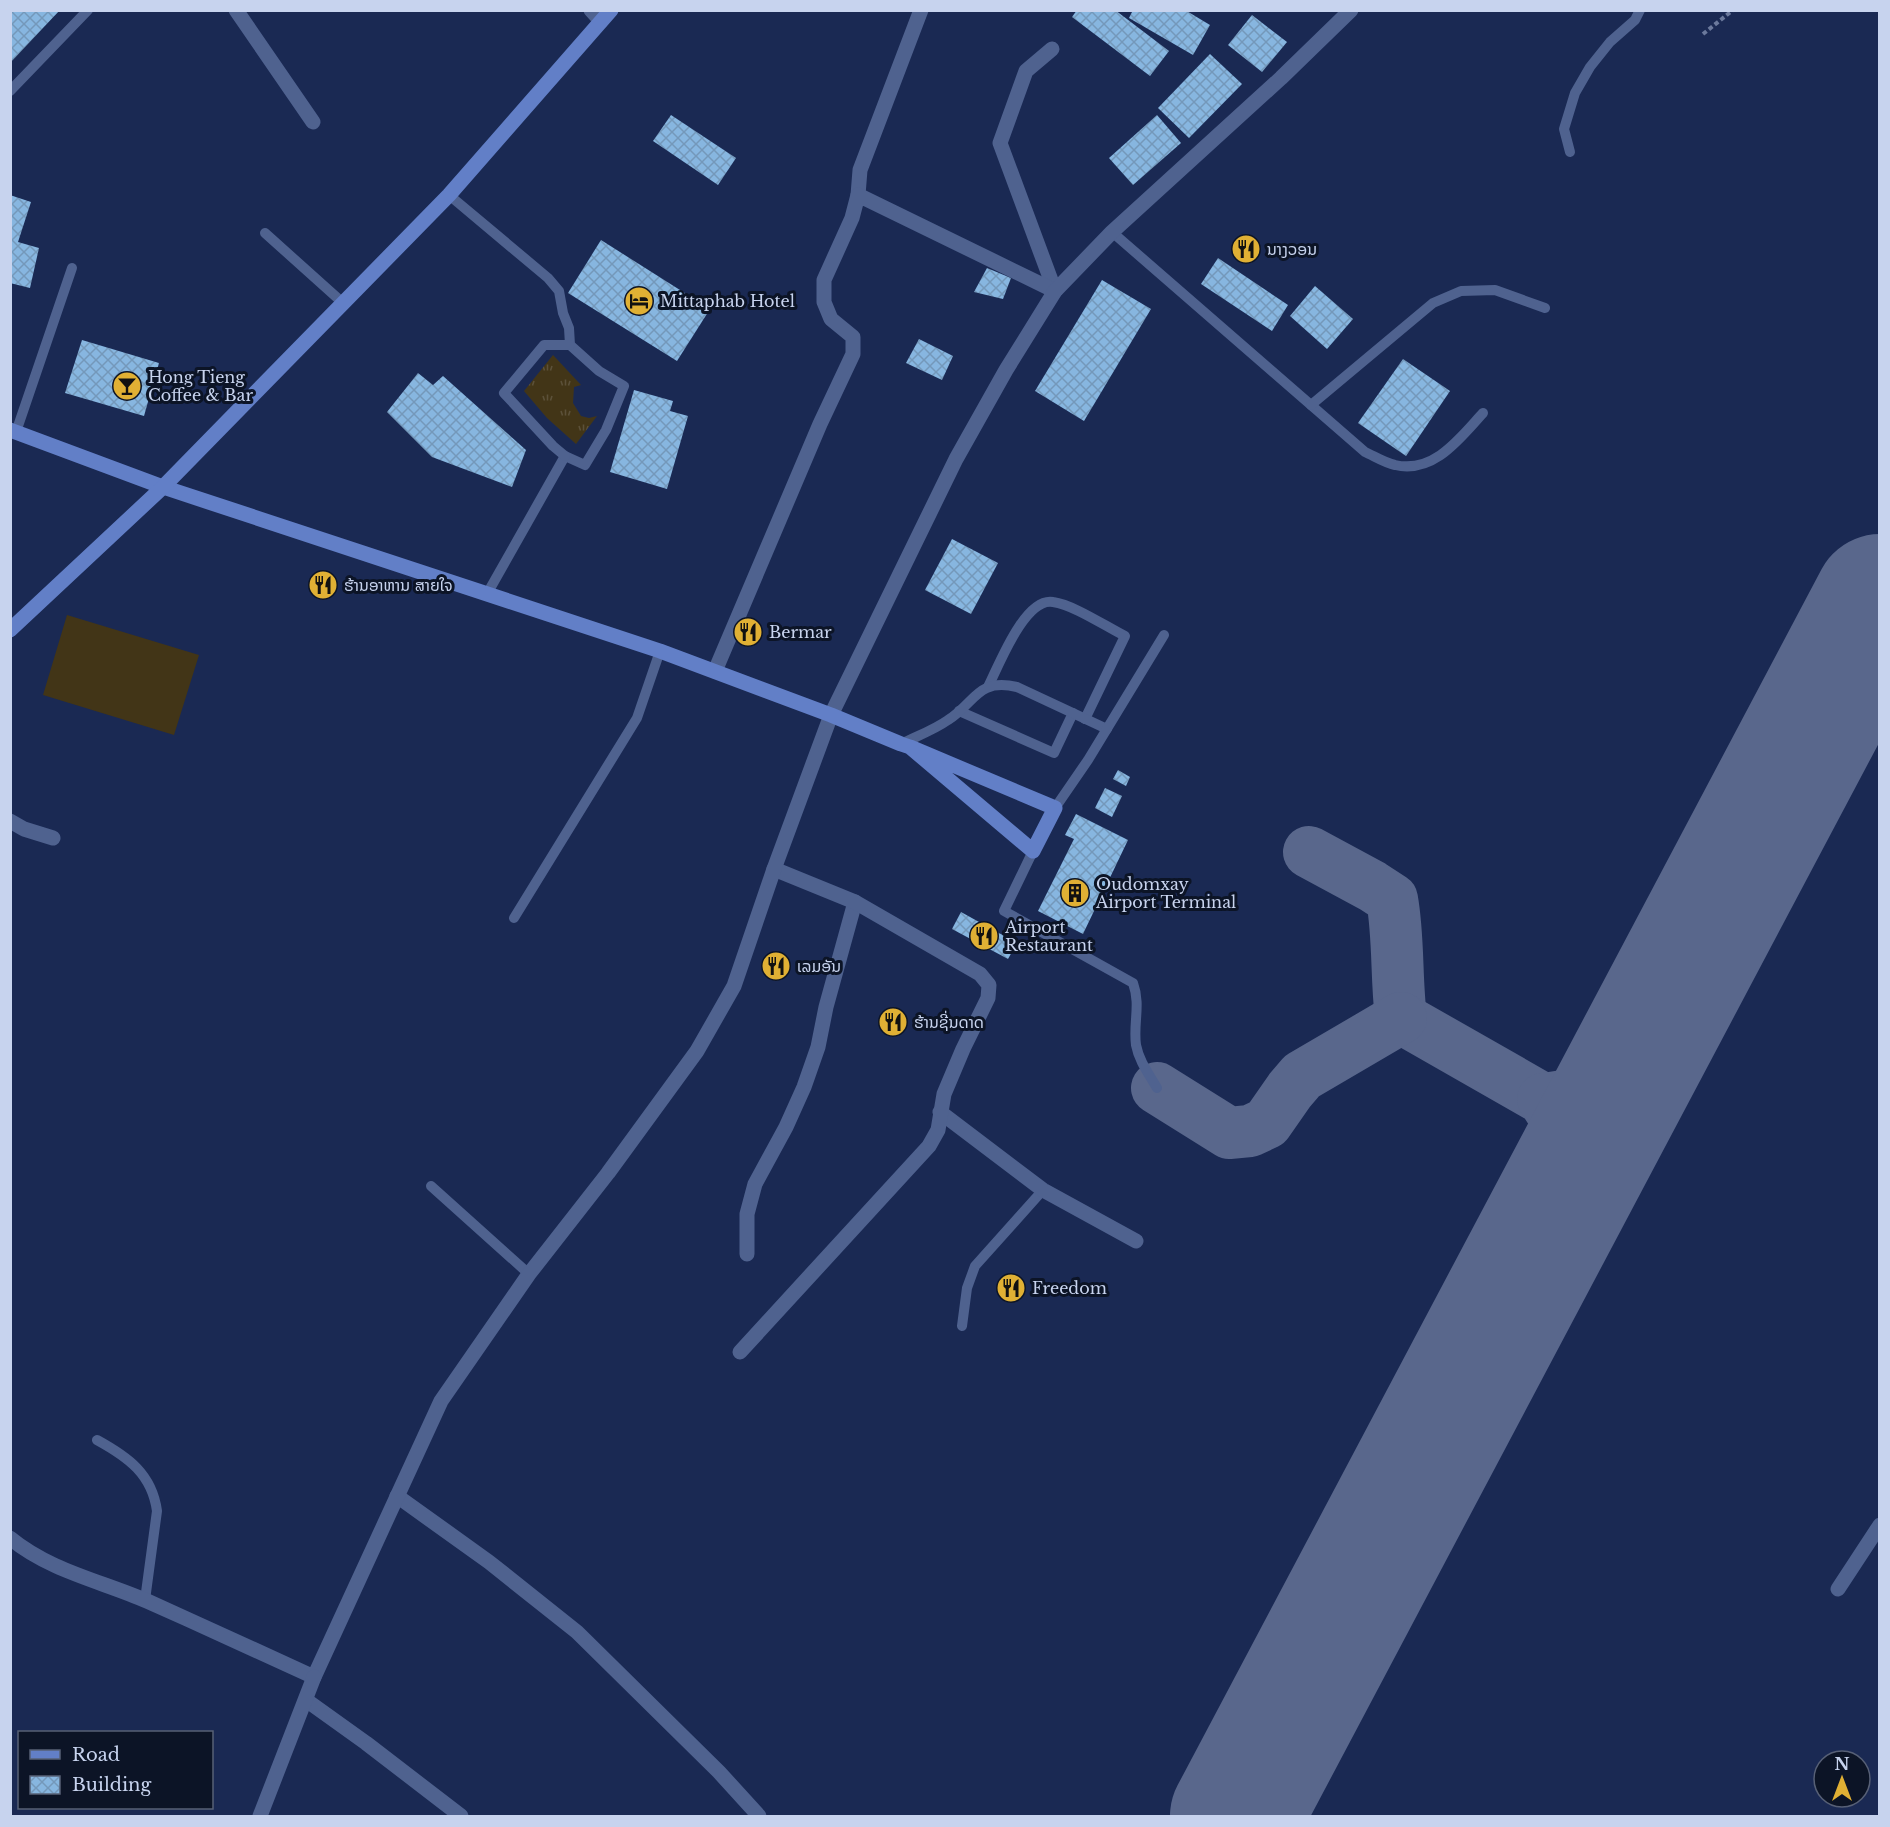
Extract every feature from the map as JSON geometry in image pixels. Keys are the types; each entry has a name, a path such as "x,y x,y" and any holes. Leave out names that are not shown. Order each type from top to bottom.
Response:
{"street":[{"path":"236,10 313,122"},
{"path":"715,671 820,424 853,354 853,337 831,319 824,302 824,280 852,218 858,195 860,170 921,10"},
{"path":"260,1816 314,1677 441,1401 529,1274 608,1173 696,1051 734,986 831,715 956,459 1006,370 1055,291 1112,232 1281,78 1351,10"},
{"path":"10,630 163,487 449,195 601,14"},
{"path":"1053,49 1026,71 1000,143 1055,291"},
{"path":"858,195 1055,291"},
{"path":"13,431 163,487 660,651 831,715 1055,808 1033,851 905,746"},
{"path":"10,821 24,829 53,838"},
{"path":"740,1352 929,1146 938,1130 944,1095 988,998 989,985 980,974 855,902 774,869"},
{"path":"747,1254 747,1214 755,1184 786,1127 804,1087 818,1047 826,1007 855,902"},
{"path":"940,1112 1043,1190 1136,1241"},
{"path":"397,1496 489,1562 577,1632 719,1772 759,1816"},
{"path":"1838,1589 1880,1525"},
{"path":"10,1538 29,1552 83,1579 145,1600 314,1677"},
{"path":"306,1700 461,1816"}],"lane":[{"path":"10,91 88,10"},
{"path":"1570,152 1564,129 1575,93 1590,67 1610,42 1635,20 1640,10"},
{"path":"449,195 554,284 559,291 563,313 569,328 570,345"},
{"path":"1112,232 1365,452 1395,466 1423,466 1448,451 1483,413"},
{"path":"265,233 343,303"},
{"path":"13,431 72,268"},
{"path":"1311,405 1433,303 1461,291 1495,290 1545,308"},
{"path":"544,345 570,345 599,371 624,386 606,430 585,465 565,456 504,393 544,345"},
{"path":"487,594 565,456"},
{"path":"988,687 1028,613 1039,604 1050,601 1065,605 1125,636 1085,719"},
{"path":"1055,808 1088,760 1164,635"},
{"path":"514,918 637,718 660,651"},
{"path":"905,746 950,719 988,687 1002,684 1017,687 1107,729"},
{"path":"959,711 1054,753 1073,713"},
{"path":"1033,851 1004,910 1133,983 1138,1006 1136,1044 1142,1063 1157,1088"},
{"path":"431,1186 529,1274"},
{"path":"962,1326 967,1288 975,1266 1043,1190"},
{"path":"97,1440 121,1453 141,1471 155,1497 157,1511 145,1600"}],"path":[{"path":"1703,34 1733,10"}],"green space":[{"path":"553,355 581,385 574,387 573,403 581,416 589,418 597,416 576,444 547,418 524,391"},
{"path":"67,615 199,655 174,735 43,695"}],"building":[{"path":"10,10 60,10 10,63"},
{"path":"1077,10 1115,10 1169,51 1150,76 1072,17"},
{"path":"1133,10 1185,10 1210,25 1193,55 1129,18"},
{"path":"1252,15 1287,42 1262,72 1228,45"},
{"path":"1210,54 1242,84 1189,138 1158,108"},
{"path":"671,115 736,158 718,185 653,141"},
{"path":"1157,115 1181,143 1133,185 1109,158"},
{"path":"10,195 31,202 18,242 39,248 30,288 10,283"},
{"name":"Mittaphab Hotel","path":"601,240 710,309 677,361 568,293"},
{"path":"1218,258 1288,305 1272,331 1201,284"},
{"path":"987,268 1011,278 1003,299 974,292"},
{"path":"1102,280 1151,309 1084,421 1035,391"},
{"path":"1315,286 1353,319 1327,349 1290,316"},
{"path":"919,339 953,356 942,380 906,363"},
{"path":"82,340 159,363 144,416 65,393"},
{"path":"1403,359 1450,391 1406,456 1358,423"},
{"path":"418,373 433,385 443,376 526,450 512,487 432,457 387,412"},
{"path":"634,390 673,401 670,411 688,416 667,489 610,472"},
{"path":"952,539 998,563 971,614 925,590"},
{"path":"1118,770 1130,777 1126,786 1113,779"},
{"path":"1105,788 1122,796 1112,817 1095,808"},
{"name":"Oudomxay Airport Terminal","path":"1076,814 1128,840 1083,934 1038,911 1074,839 1065,835"},
{"name":"Airport Restaurant","path":"961,912 1017,943 1008,959 952,929"}],"taxiway":[{"path":"1309,852 1392,899 1401,1018"},
{"path":"1401,1018 1543,1099 1560,1130 1568,1159 1571,1183"},
{"path":"1157,1088 1229,1133 1250,1131 1267,1123 1302,1076 1401,1018"},
{"path":"1543,1099 1599,1086 1619,1073 1642,1048"}],"runway":[{"path":"1236,1816 1880,600"}],"place":[{"name":"ນາງວອນ","path":"1246,249"},
{"name":"Mittaphab Hotel","path":"639,301"},
{"name":"Hong Tieng Coffee & Bar","path":"127,386"},
{"name":"ຮ້ານອາຫານ ສາຍໃຈ","path":"323,585"},
{"name":"Bermar","path":"748,632"},
{"name":"Oudomxay Airport Terminal","path":"1075,893"},
{"name":"Airport Restaurant","path":"984,936"},
{"name":"ເລມອັນ","path":"776,966"},
{"name":"ຮ້ານຊີ່ນດາດ","path":"893,1022"},
{"name":"Freedom","path":"1011,1288"}]}
